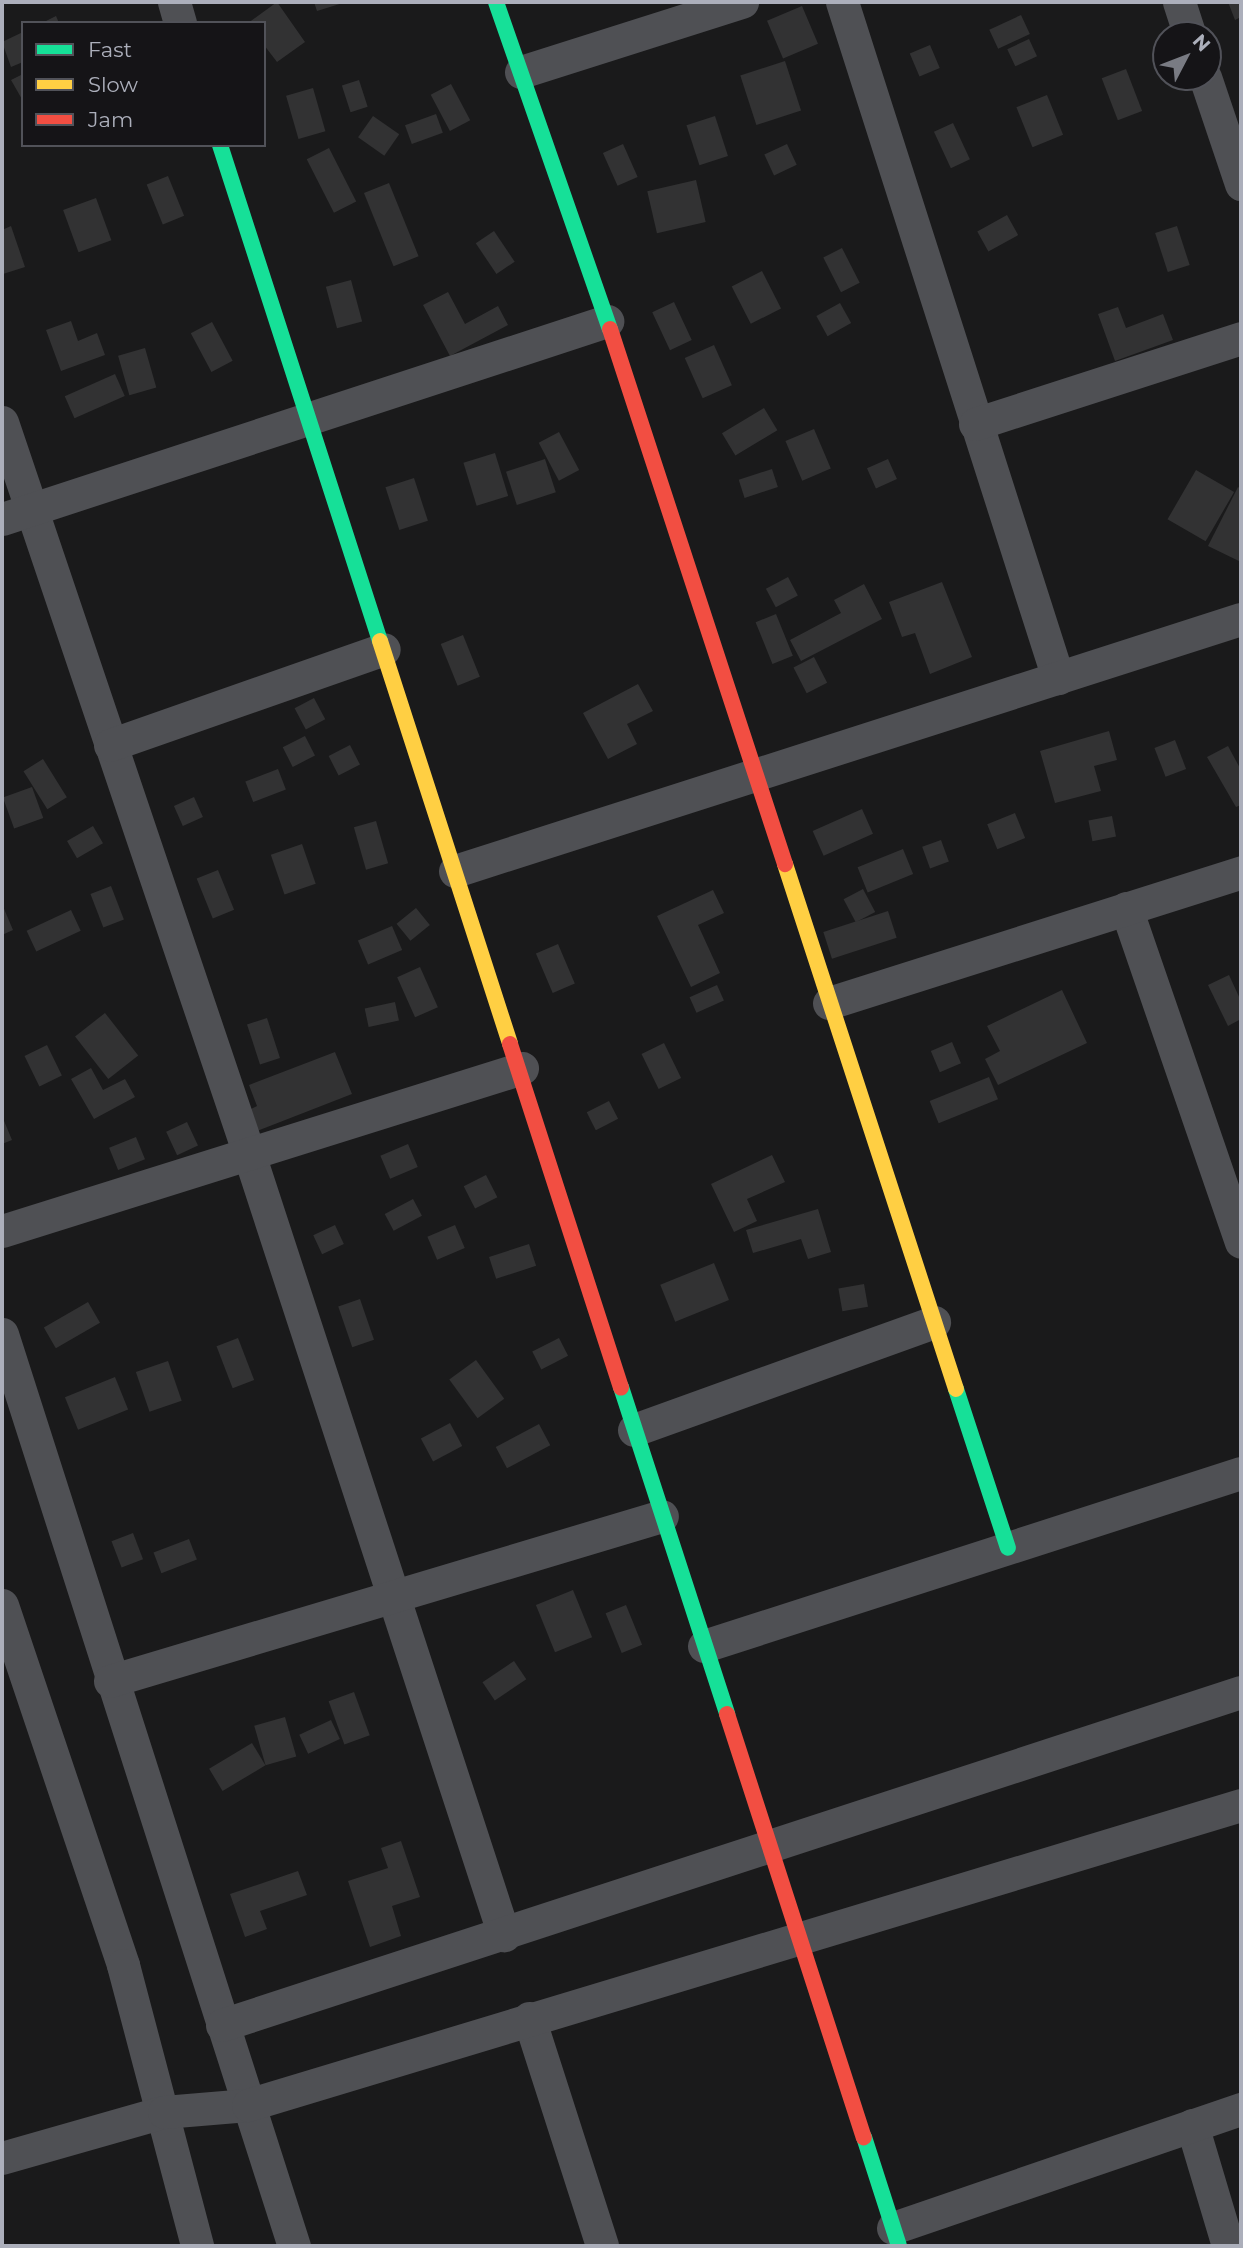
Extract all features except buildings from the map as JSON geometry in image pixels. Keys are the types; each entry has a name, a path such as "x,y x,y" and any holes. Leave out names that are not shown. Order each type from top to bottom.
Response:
{"street":[{"path":"174,2 179,21"},
{"path":"496,2 607,321 1008,1548"},
{"path":"521,72 742,2"},
{"path":"842,2 1058,678"},
{"path":"1179,2 1185,21"},
{"path":"1213,91 1233,129 1241,184"},
{"path":"221,147 455,871 522,1069 634,1430 896,2237 1241,2109"},
{"path":"16,514 607,321"},
{"path":"975,424 1241,338"},
{"path":"2,422 16,514 110,745 249,1154 391,1597 504,1934"},
{"path":"455,871 1241,619"},
{"path":"110,745 384,649"},
{"path":"830,1003 1241,872"},
{"path":"1126,908 1241,1242"},
{"path":"2,1231 522,1069"},
{"path":"634,1430 934,1322"},
{"path":"2,1334 110,1681 294,2246"},
{"path":"704,1646 1241,1473"},
{"path":"110,1681 662,1516"},
{"path":"2,1605 122,1965 164,2112 192,2237"},
{"path":"222,2025 1241,1692"},
{"path":"2,2158 164,2112 248,2105 798,1936 1241,1805"},
{"path":"529,2018 602,2246"},
{"path":"1192,2125 1228,2246"}],"traffic: fast":[{"path":"496,2 610,329"},
{"path":"221,147 380,641"},
{"path":"621,1387 727,1714"},
{"path":"956,1389 1008,1548"},
{"path":"864,2137 899,2246"}],"traffic: slow":[{"path":"380,641 510,1044"},
{"path":"785,864 956,1389"}],"traffic: jam":[{"path":"610,329 785,864"},
{"path":"510,1044 621,1387"},
{"path":"727,1714 864,2137"}]}
